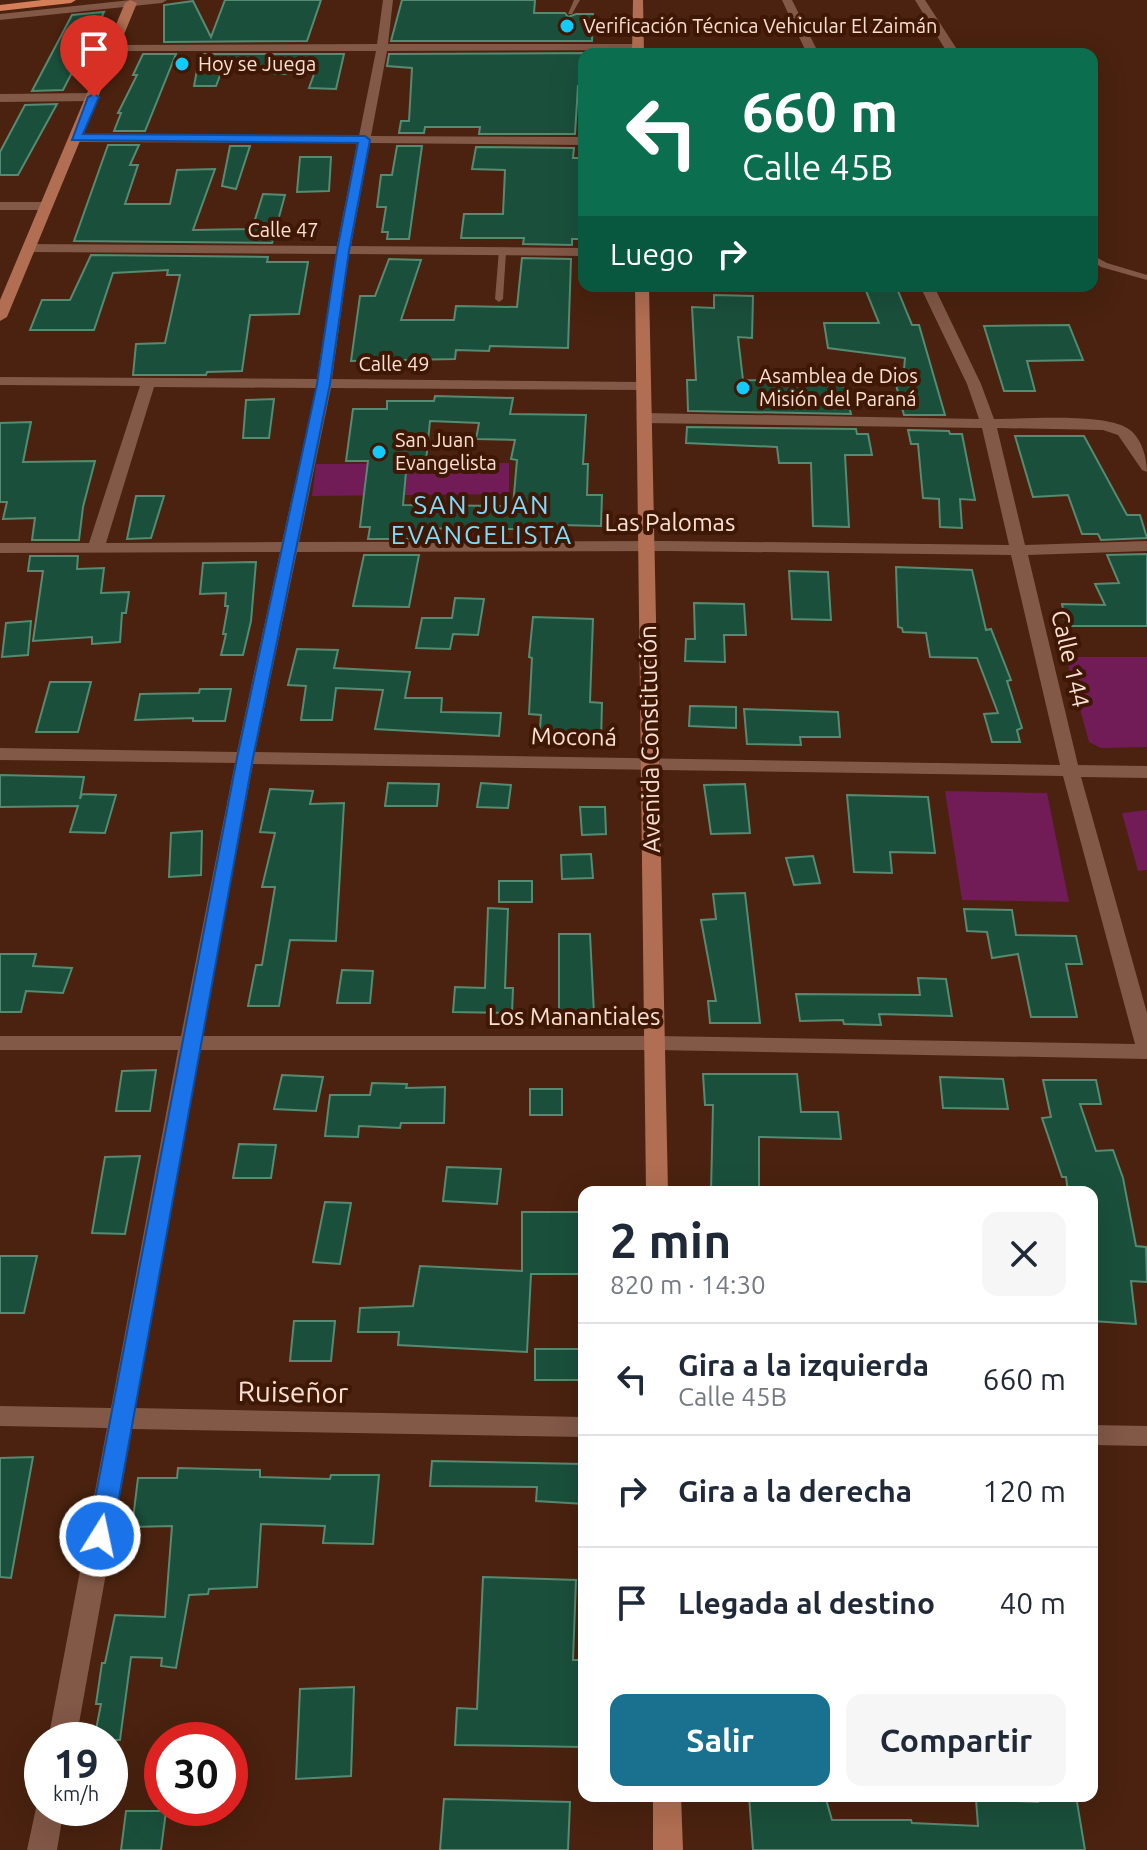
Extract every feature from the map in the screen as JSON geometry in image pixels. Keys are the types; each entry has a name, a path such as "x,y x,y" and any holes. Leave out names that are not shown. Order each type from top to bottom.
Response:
{"main road":[{"path":"0,8 71,0"},
{"path":"638,0 638,48"},
{"path":"0,317 115,48 131,3"},
{"name":"Avenida Constitución","path":"642,292 657,1186"},
{"path":"667,1802 668,1850"}],"street":[{"path":"0,17 162,0"},
{"path":"65,1722 190,1042 245,758 324,384 343,251 388,0"},
{"path":"787,0 810,48"},
{"path":"920,0 950,48"},
{"path":"115,48 568,44 615,48"},
{"path":"0,98 94,97"},
{"path":"76,138 578,141"},
{"path":"0,206 47,206"},
{"name":"Calle 47","path":"29,248 578,252"},
{"name":"Calle 144","path":"930,292 974,384 988,422 1071,773 1147,1052"},
{"name":"Calle 49","path":"0,381 644,386"},
{"path":"96,548 148,383"},
{"path":"644,418 1105,425 1124,432 1147,467"},
{"name":"Las Palomas","path":"0,548 645,546 1017,550 1147,546"},
{"name":"Moconá","path":"0,754 1147,772"},
{"name":"Los Manantiales","path":"0,1043 656,1043 1147,1052"},
{"name":"Ruiseñor","path":"0,1416 578,1427"},
{"path":"1098,1435 1147,1436"},
{"path":"42,1850 47,1826"}],"lane":[{"path":"570,13 577,0"},
{"path":"499,299 502,252"},
{"path":"1098,261 1147,278"}],"shaded area":[{"path":"509,463 509,494 312,496 316,464"},
{"path":"1066,657 1147,657 1147,747 1101,748 1089,742"},
{"path":"945,791 1047,793 1069,902 962,900"},
{"path":"1147,810 1147,870 1138,871 1122,813"}],"building":[{"path":"225,0 321,0 307,41 164,42 164,5 193,1 211,37"},
{"path":"402,0 535,0 534,13 565,13 568,17 593,14 592,41 391,41"},
{"path":"104,12 82,61 78,61 63,90 32,91 72,15"},
{"path":"578,53 575,134 479,134 480,127 425,127 424,133 399,133 401,121 409,121 412,68 387,66 389,54"},
{"path":"143,54 176,54 145,131 114,131 121,113 118,113 137,75 133,75"},
{"path":"200,54 344,54 336,89 309,88 314,74 275,74 277,66 224,65 216,86 194,86"},
{"path":"57,104 18,175 0,175 0,152 25,105"},
{"path":"108,145 139,145 130,165 138,165 125,204 170,204 177,170 215,169 193,230 252,229 263,194 285,195 272,243 74,241"},
{"path":"230,146 250,146 236,189 222,186"},
{"path":"397,146 422,146 409,239 387,239 388,232 382,232 386,207 377,207 381,175 392,175"},
{"path":"476,147 574,148 573,158 578,158 578,239 572,239 572,245 523,244 524,238 461,238 464,214 503,214 505,170 472,169"},
{"path":"300,157 331,157 329,191 297,192"},
{"path":"91,255 268,257 267,262 308,262 299,314 250,315 242,371 207,372 206,375 133,375 136,344 165,343 180,275 167,275 168,270 113,273 94,330 30,330 42,300 70,300"},
{"path":"522,258 571,259 568,348 490,346 489,351 456,350 455,359 351,361 360,296 375,296 389,259 421,260 401,320 454,320 456,306 517,307"},
{"path":"866,292 898,292 912,325 919,325 945,415 904,415 895,381 903,381 905,358 828,348 824,323 879,323"},
{"path":"714,295 753,296 752,338 738,337 743,380 842,381 851,414 688,411 687,380 696,380 692,307 714,308"},
{"path":"1069,325 1083,360 1027,361 1035,391 1004,391 984,326"},
{"path":"435,396 513,398 510,414 586,415 583,464 588,464 587,495 602,495 601,526 560,525 560,530 446,528 424,530 422,539 368,539 370,527 360,527 368,461 346,461 353,409 387,409 387,401 434,401","holes":["430,421 479,423 476,439 515,440 511,459 517,460 513,506 403,505 407,461 426,461"]},
{"path":"274,399 269,438 243,438 246,400"},
{"path":"31,422 23,462 95,461 83,507 79,540 32,540 35,518 3,519 7,502 0,502 0,423"},
{"path":"687,427 856,429 857,434 868,434 872,455 845,455 849,527 813,526 811,463 779,463 777,447 686,443"},
{"path":"908,430 962,434 975,500 960,499 962,528 940,527 939,499 923,498 918,444 911,444"},
{"path":"1015,436 1084,436 1127,515 1140,515 1147,538 1101,540 1098,534 1082,534 1068,495 1033,497"},
{"path":"136,496 164,496 151,538 127,539"},
{"path":"1147,554 1147,626 1066,626 1062,604 1105,605 1095,584 1119,583 1107,555"},
{"path":"364,555 419,555 409,607 353,606"},
{"path":"30,556 78,556 77,569 104,568 101,593 129,592 126,613 122,613 120,642 92,644 92,637 33,641 43,571 28,571"},
{"path":"256,562 251,621 243,655 221,655 226,634 223,634 228,606 225,606 226,593 200,594 203,563"},
{"path":"896,567 972,570 986,630 991,629 1011,680 1007,681 1022,728 1017,730 1020,742 992,742 984,714 998,713 977,658 930,657 926,633 903,632 898,627"},
{"path":"789,571 828,572 831,620 792,619"},
{"path":"455,598 484,599 478,635 453,634 450,649 416,648 422,618 452,618"},
{"path":"694,603 744,604 746,635 724,635 725,662 685,661 686,639 695,639"},
{"path":"533,617 593,619 590,702 602,703 601,742 539,741 541,715 529,714"},
{"path":"31,621 28,655 2,657 6,623"},
{"path":"297,649 338,650 334,668 410,672 405,698 442,698 441,712 501,713 499,736 375,729 383,690 336,688 332,720 301,720 306,686 288,685"},
{"path":"50,682 91,682 78,732 36,732"},
{"path":"200,689 231,689 225,721 193,721 193,718 135,720 140,694 199,693"},
{"path":"690,706 736,707 736,728 689,726"},
{"path":"744,709 838,712 840,737 800,737 801,745 747,744"},
{"path":"0,775 84,777 80,799 82,794 116,795 105,833 70,832 78,806 0,807"},
{"path":"388,783 439,784 437,806 385,806"},
{"path":"481,783 511,785 508,808 477,807"},
{"path":"745,784 750,833 711,834 704,785"},
{"path":"270,789 313,791 310,804 344,803 336,941 290,940 279,1006 248,1006 256,965 262,965 275,887 262,887 275,833 260,832"},
{"path":"847,795 928,797 935,853 890,852 892,873 854,872"},
{"path":"580,807 605,807 606,834 582,835"},
{"path":"202,831 201,875 169,877 171,833"},
{"path":"591,854 593,878 562,879 561,855"},
{"path":"813,856 820,883 794,885 786,858"},
{"path":"499,881 532,881 532,902 499,902"},
{"path":"745,893 760,1023 710,1023 708,1001 716,1001 701,920 716,919 713,894"},
{"path":"488,908 508,909 505,988 513,988 512,1013 453,1012 455,987 485,988"},
{"path":"964,909 1012,910 1016,935 1076,936 1082,964 1066,964 1077,1017 1031,1017 1018,954 992,958 987,932 967,931"},
{"path":"559,934 590,934 594,1014 559,1014"},
{"path":"0,954 36,954 33,966 72,968 63,993 26,991 21,1012 0,1012"},
{"path":"342,970 373,971 370,1003 337,1003"},
{"path":"918,978 946,979 952,1016 879,1014 881,1025 844,1024 843,1020 800,1021 796,994 920,995"},
{"path":"156,1070 150,1111 116,1111 122,1071"},
{"path":"703,1074 797,1074 801,1112 838,1112 841,1139 759,1137 759,1186 711,1186 713,1105 705,1105"},
{"path":"282,1075 323,1077 316,1111 274,1109"},
{"path":"940,1077 1003,1079 1008,1109 943,1108"},
{"path":"1043,1080 1096,1080 1101,1104 1080,1104 1096,1151 1113,1150 1123,1178 1136,1246 1146,1247 1147,1282 1131,1281 1136,1324 1098,1321 1098,1186 1067,1186 1042,1118 1051,1117"},
{"path":"372,1083 407,1084 406,1088 445,1087 444,1123 401,1123 400,1128 359,1126 358,1137 325,1136 330,1095 370,1095"},
{"path":"530,1089 562,1089 562,1115 530,1115"},
{"path":"239,1144 276,1145 271,1178 233,1178"},
{"path":"140,1156 125,1234 92,1233 105,1157"},
{"path":"447,1167 501,1169 497,1204 443,1201"},
{"path":"325,1202 351,1203 340,1264 313,1262"},
{"path":"522,1212 578,1212 578,1274 531,1274 527,1352 398,1345 399,1332 358,1332 360,1308 413,1306 420,1266 522,1271"},
{"path":"0,1256 37,1256 24,1313 0,1313"},
{"path":"294,1321 335,1321 331,1361 290,1361"},
{"path":"535,1349 578,1349 578,1380 535,1380"},
{"path":"33,1457 11,1578 0,1577 0,1458"},
{"path":"432,1461 578,1464 578,1504 536,1501 537,1487 430,1486"},
{"path":"178,1468 260,1470 260,1477 330,1479 331,1475 379,1475 373,1544 323,1543 325,1526 261,1524 257,1587 209,1589 208,1594 189,1595 176,1668 161,1666 162,1658 131,1657 122,1722 98,1722 101,1704 96,1704 102,1663 105,1663 115,1615 165,1617 172,1526 132,1527 138,1478 177,1478"},
{"path":"483,1577 576,1580 573,1660 578,1660 578,1747 455,1745 457,1708 477,1709"},
{"path":"354,1687 351,1776 296,1779 300,1689"},
{"path":"444,1799 570,1802 568,1850 440,1850"},
{"path":"749,1802 827,1802 832,1820 911,1820 912,1823 978,1826 976,1802 1077,1802 1085,1850 753,1850"},
{"path":"128,1811 144,1811 144,1826 164,1826 161,1850 121,1850 124,1826 128,1826"}],"place":[{"name":"Verificación Técnica Vehicular El Zaimán","path":"567,26"},
{"name":"Hoy se Juega","path":"182,64"},
{"name":"Asamblea de Dios Misión del Paraná","path":"743,388"},
{"name":"San Juan Evangelista","path":"379,452"}],"district":[{"name":"SAN JUAN EVANGELISTA","path":"482,520"}],"route":[{"path":"94,97 76,138 365,140 343,251 324,384 245,758 100,1536"}]}
